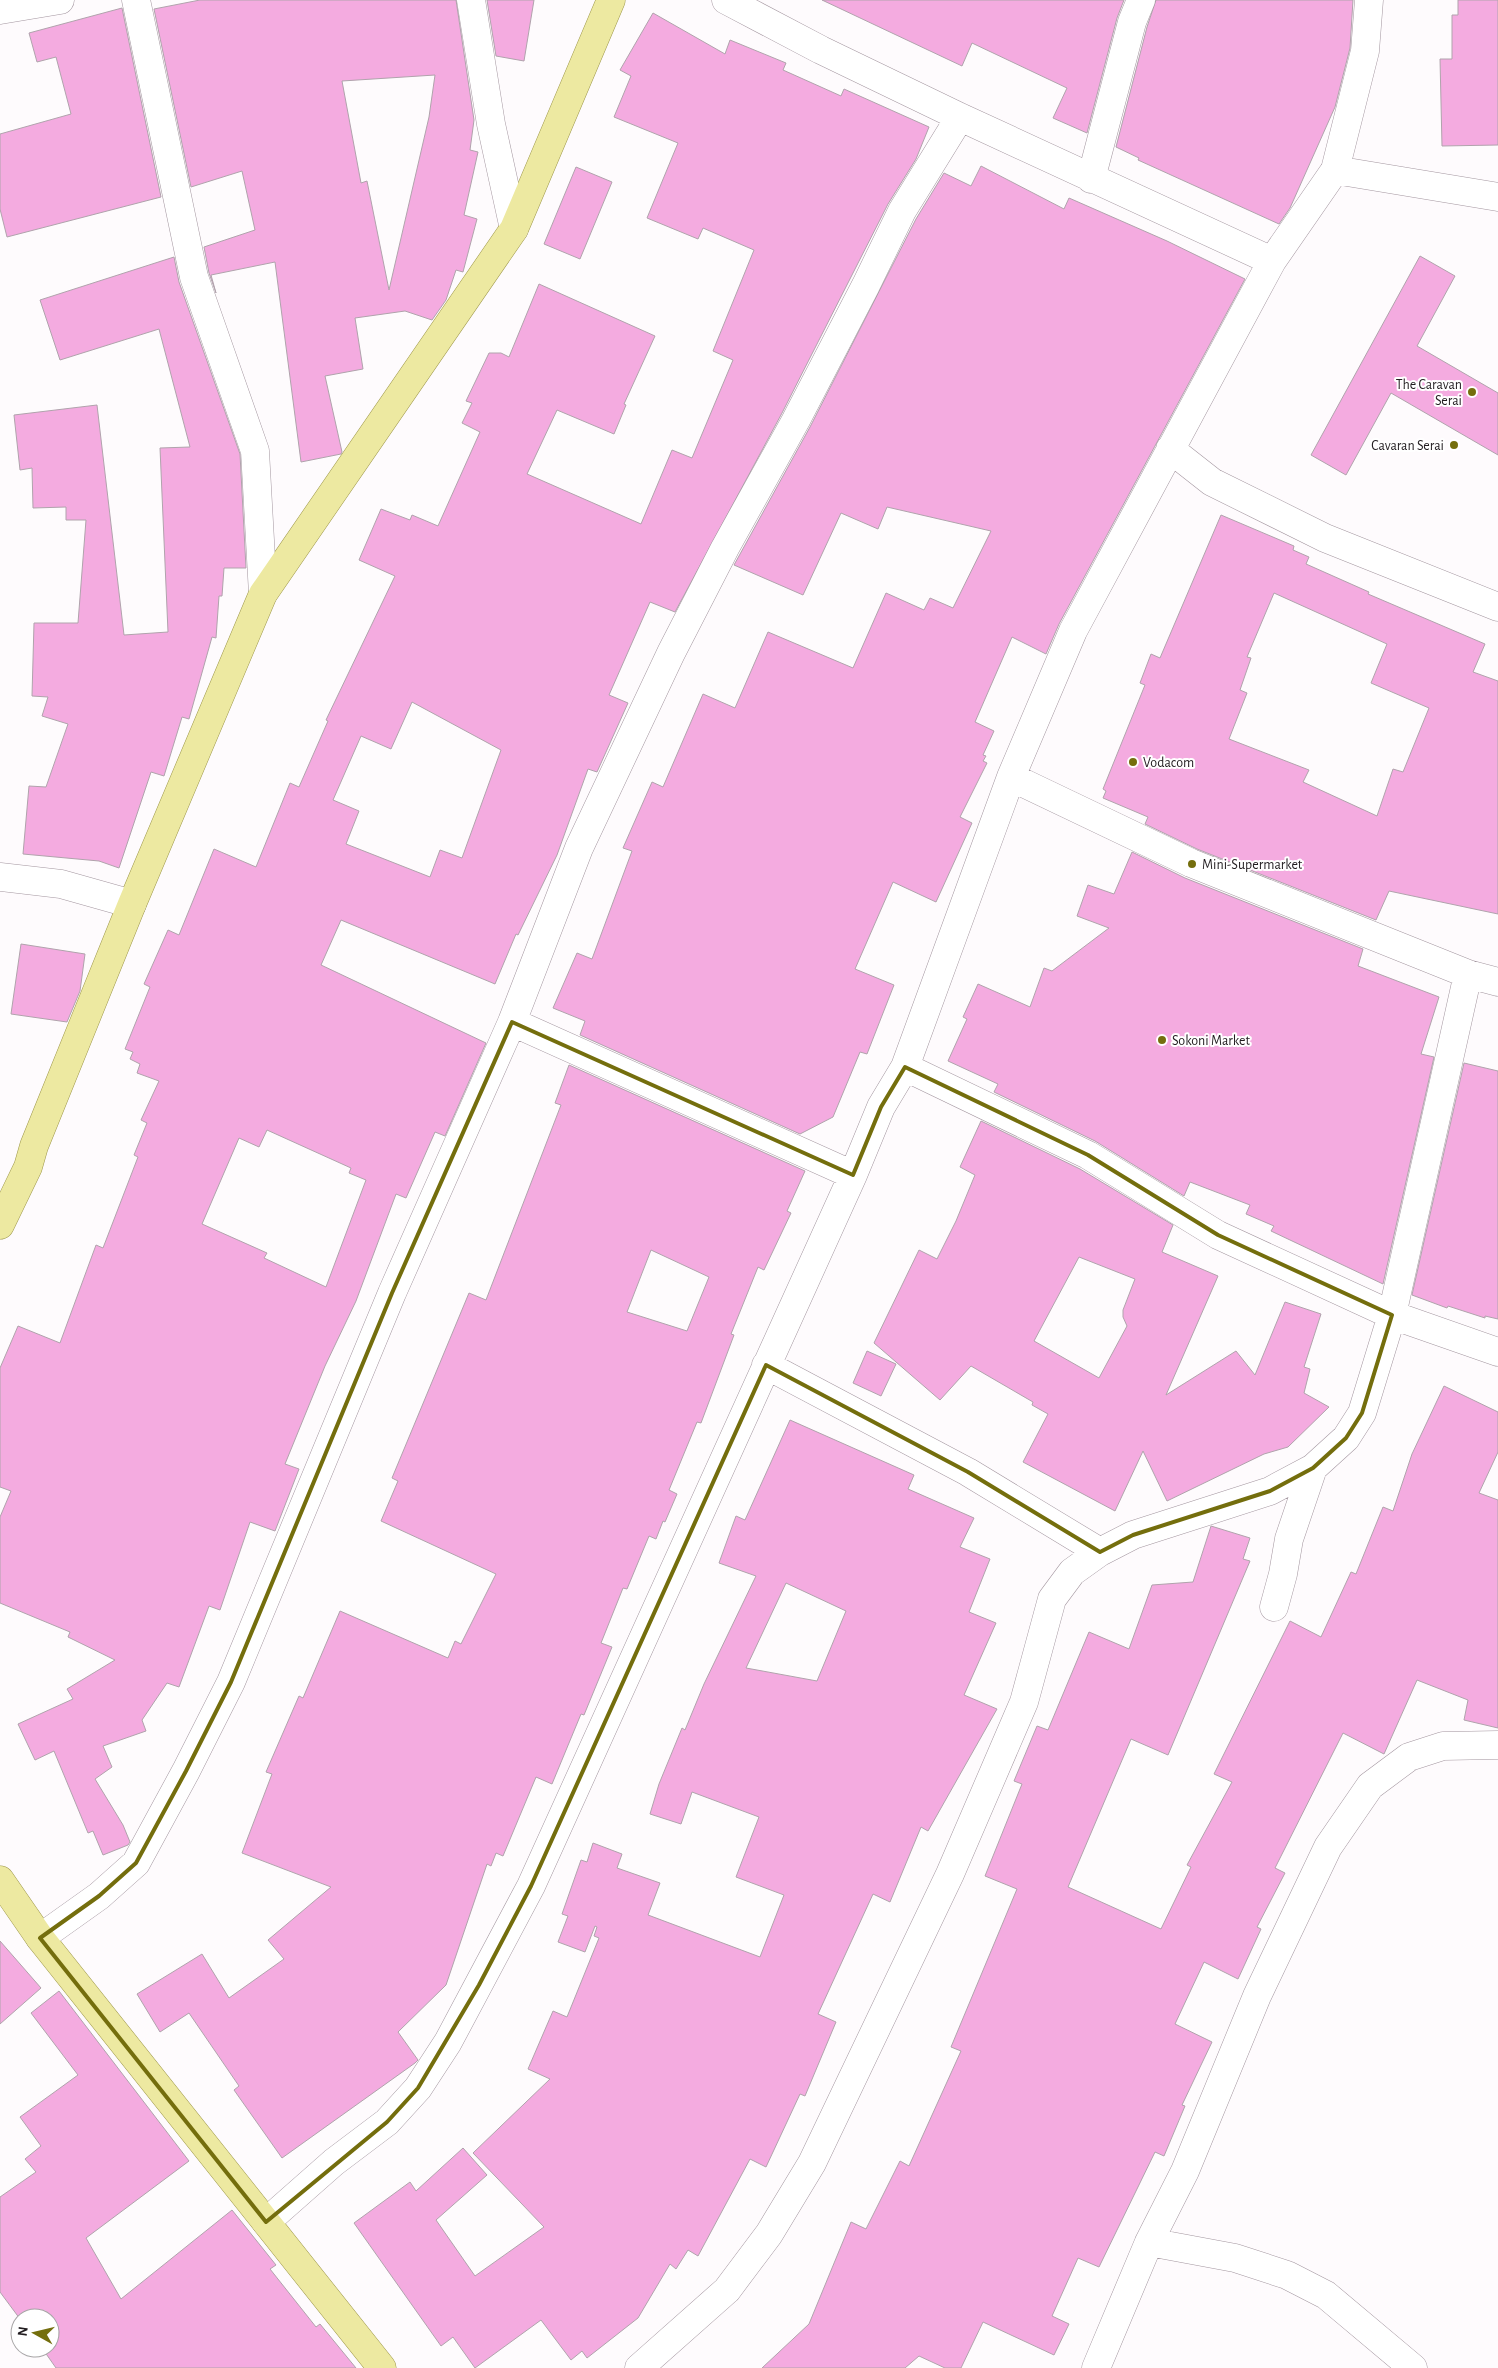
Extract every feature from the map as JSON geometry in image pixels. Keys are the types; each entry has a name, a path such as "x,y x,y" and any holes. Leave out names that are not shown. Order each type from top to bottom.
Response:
{"main road":[{"path":"0,1225 28,1166 34,1146 132,904 263,594 514,229 612,0"},
{"path":"0,1880 40,1938 382,2368"}],"street":[{"path":"0,10 60,0"},
{"path":"136,0 194,277 255,451 263,594"},
{"path":"471,0 491,124 514,229"},
{"path":"726,0 821,50 960,117 1272,261"},
{"path":"1091,179 1132,22 1141,0"},
{"path":"266,2222 334,2162 387,2122 418,2088 448,2042 532,1886 853,1174 881,1107 904,1067 1011,777 1073,631 1272,261 1335,170 1365,51 1369,0"},
{"path":"40,1938 99,1896 136,1863 186,1771 231,1682 392,1293 512,1022 579,848 672,653 725,548 796,420 866,286 902,210 960,117"},
{"path":"1335,170 1498,197"},
{"path":"1170,449 1212,482 1316,534 1498,607"},
{"path":"1011,777 1191,863 1468,974 1498,982"},
{"path":"0,877 61,884 132,904"},
{"path":"639,2368 727,2290 769,2234 812,2163 950,1874 1024,1702 1052,1599 1072,1572 1100,1552 1133,1535 1270,1491 1314,1468 1346,1438 1362,1413 1392,1315 1468,974"},
{"path":"512,1022 853,1174"},
{"path":"904,1067 1088,1155 1218,1235 1392,1315 1498,1352"},
{"path":"766,1365 968,1472 1100,1552"},
{"path":"1274,1607 1290,1539 1314,1468"},
{"path":"1096,2368 1149,2242 1185,2171 1257,1996 1324,1856 1370,1786 1409,1757 1443,1746 1498,1744"},
{"path":"1149,2242 1235,2258 1287,2275 1326,2295 1413,2368"}],"highlighted area":[{"path":"512,1022 853,1175 881,1107 905,1067 1088,1155 1218,1235 1392,1315 1362,1413 1346,1438 1313,1468 1270,1491 1133,1535 1100,1552 968,1472 766,1365 531,1886 479,1985 418,2088 387,2122 266,2222 40,1938 99,1896 136,1863 186,1771 231,1682 392,1293"}],"building":[{"path":"200,0 456,0 474,120 470,150 478,152 464,215 477,219 463,272 456,270 446,300 432,320 405,311 355,318 363,369 325,376 341,454 301,462 275,262 211,275 216,293 209,273 204,247 255,230 242,171 191,187 154,9","holes":["435,75 429,117 389,290 367,181 361,183 342,81"]},
{"path":"487,0 534,0 524,61 496,56"},
{"path":"822,0 1124,0 1117,18 1087,133 1053,118 1067,88 972,43 962,66"},
{"path":"1156,0 1353,0 1350,48 1335,107 1290,208 1279,224 1138,160 1139,158 1116,147 1147,27"},
{"path":"1458,0 1498,0 1498,145 1442,146 1440,59 1452,59 1452,15 1458,15"},
{"path":"122,8 161,197 7,237 0,209 0,134 71,114 56,57 37,62 29,33"},
{"path":"653,13 725,54 730,40 786,63 783,70 841,96 844,89 929,127 916,159 888,204 782,413 675,612 650,602 609,695 628,703 597,772 588,769 557,855 518,935 516,934 495,984 341,920 321,965 486,1043 445,1136 435,1132 406,1198 396,1194 356,1301 325,1366 285,1464 299,1469 275,1531 250,1522 220,1610 209,1606 179,1687 167,1683 142,1720 146,1731 103,1746 112,1767 95,1779 123,1825 130,1842 128,1845 103,1855 93,1831 88,1833 54,1751 35,1760 18,1724 73,1699 67,1689 115,1660 68,1637 70,1632 0,1603 0,1517 11,1491 0,1487 0,1368 18,1326 60,1343 96,1245 103,1248 138,1157 134,1155 147,1123 141,1120 159,1081 137,1073 140,1064 130,1059 133,1052 125,1049 150,987 144,984 168,930 179,935 214,849 256,867 290,783 299,787 328,721 326,720 395,576 359,560 381,509 410,520 412,515 438,526 480,432 462,423 472,403 466,401 489,353 501,353 509,357 539,284 655,336 624,404 626,405 614,434 557,410 527,474 641,524 672,450 692,458 733,360 713,351 754,250 703,228 698,239 647,218 678,143 614,117 631,76 620,70","holes":["412,702 501,750 462,858 440,850 430,877 346,844 359,811 333,800 361,736 391,749","267,1130 351,1168 349,1173 366,1180 326,1287 264,1258 267,1253 202,1224 239,1138 259,1147"]},
{"path":"981,166 1064,209 1069,198 1167,241 1245,279 1059,624 1046,654 1012,637 975,722 994,731 983,755 986,756 983,761 987,763 960,817 972,823 936,902 893,882 855,969 894,985 867,1054 860,1052 833,1117 800,1134 580,1035 585,1021 553,1008 577,953 592,959 632,851 623,848 652,782 663,787 703,694 735,708 768,632 853,668 886,593 924,610 930,598 953,608 991,531 887,507 878,529 841,513 803,595 734,565 810,427 916,219 944,173 971,186"},
{"path":"576,167 612,182 580,259 544,244"},
{"path":"1420,256 1455,276 1417,346 1498,393 1498,455 1391,393 1346,475 1311,455"},
{"path":"174,257 179,282 240,454 246,568 224,568 222,596 219,596 216,638 212,637 189,719 182,717 164,776 151,772 119,868 99,861 23,854 29,786 46,787 68,724 42,716 48,697 32,696 34,623 78,623 86,520 66,520 66,507 33,508 32,468 20,470 14,415 97,405 124,635 168,632 160,448 190,447 159,329 60,360 40,300"},
{"path":"1221,515 1294,546 1293,550 1309,557 1306,564 1369,592 1368,594 1485,644 1473,672 1498,681 1498,914 1389,891 1376,920 1197,849 1145,824 1148,817 1103,798 1106,791 1103,789 1145,685 1140,683 1151,654 1160,658","holes":["1274,593 1387,644 1371,683 1429,708 1403,772 1393,769 1377,816 1303,782 1309,770 1229,739 1247,693 1240,690 1251,658 1247,657"]},
{"path":"1132,852 1185,878 1363,949 1358,966 1439,997 1421,1054 1434,1057 1383,1284 1271,1231 1274,1226 1246,1214 1250,1205 1190,1182 1184,1196 1095,1141 994,1092 998,1084 948,1061 967,1019 963,1017 978,984 1030,1007 1044,968 1052,971 1109,928 1077,916 1088,885 1114,894"},
{"path":"21,944 85,954 80,991 67,1022 11,1014"},
{"path":"1464,1063 1498,1071 1498,1319 1485,1316 1485,1318 1448,1306 1447,1308 1412,1295"},
{"path":"569,1065 805,1171 787,1211 791,1213 764,1270 758,1267 731,1334 734,1335 701,1423 697,1422 669,1490 677,1494 665,1522 663,1521 656,1539 649,1536 627,1589 623,1588 601,1643 612,1647 584,1715 581,1714 552,1784 536,1777 503,1856 496,1853 491,1866 487,1864 446,1985 398,2032 418,2060 282,2158 234,2090 239,2086 189,2013 160,2032 137,1994 202,1954 229,1998 284,1959 268,1940 331,1887 242,1853 272,1774 266,1772 299,1696 303,1698 340,1611 448,1658 455,1641 461,1644 496,1574 381,1521 398,1481 392,1478 469,1293 486,1300 561,1105 555,1103","holes":["651,1250 709,1277 687,1331 627,1312"]},
{"path":"981,1121 1080,1169 1173,1225 1162,1252 1218,1276 1166,1395 1236,1351 1255,1375 1285,1302 1321,1314 1304,1367 1310,1369 1304,1393 1329,1407 1288,1447 1264,1454 1167,1501 1143,1451 1115,1511 1023,1462 1048,1414 1032,1405 1033,1402 971,1366 940,1400 874,1343 919,1250 937,1259 956,1221 975,1175 960,1167","holes":["1079,1257 1135,1279 1123,1310 1123,1317 1127,1326 1099,1378 1034,1341"]},
{"path":"867,1351 896,1364 881,1396 853,1383"},
{"path":"1444,1386 1498,1412 1498,1452 1479,1493 1498,1500 1498,1728 1464,1720 1468,1700 1417,1680 1384,1754 1343,1733 1275,1868 1285,1873 1257,1927 1261,1929 1238,1979 1204,1962 1175,2024 1212,2042 1182,2105 1185,2106 1164,2156 1155,2152 1099,2267 1078,2258 1052,2316 1069,2324 1054,2355 983,2322 961,2368 945,2368 919,2356 905,2368 762,2368 809,2324 851,2222 866,2229 900,2161 909,2166 961,2051 951,2047 1017,1889 985,1876 1022,1784 1014,1781 1037,1726 1048,1730 1089,1632 1129,1649 1152,1585 1193,1582 1211,1526 1250,1538 1243,1559 1250,1561 1168,1755 1131,1739 1068,1887 1161,1929 1191,1867 1187,1865 1232,1782 1214,1774 1290,1621 1321,1637 1351,1572 1356,1574 1383,1507 1393,1511 1412,1454"},
{"path":"790,1420 914,1475 908,1489 974,1518 960,1547 990,1559 969,1612 996,1623 964,1695 997,1709 928,1831 921,1827 890,1902 873,1894 818,2014 836,2022 805,2096 800,2094 766,2167 750,2159 698,2256 688,2250 676,2269 670,2264 638,2318 587,2358 582,2351 571,2360 541,2320 475,2368 453,2337 441,2346 354,2223 410,2182 416,2191 463,2148 487,2175 436,2220 475,2276 544,2227 473,2153 550,2079 528,2069 553,2011 567,2017 599,1938 594,1936 597,1927 595,1926 585,1952 558,1942 568,1916 562,1914 581,1860 587,1862 593,1843 622,1854 617,1868 660,1883 648,1915 760,1957 784,1895 736,1877 759,1817 692,1792 681,1824 650,1814 659,1784 682,1728 685,1730 704,1684 756,1576 719,1563 736,1516 745,1520","holes":["786,1583 846,1611 817,1681 746,1668"]},
{"path":"0,1941 41,1988 0,2024"},
{"path":"59,1991 189,2161 86,2238 121,2299 232,2210 276,2265 270,2269 316,2327 320,2324 356,2368 56,2368 49,2358 60,2358 60,2308 12,2308 0,2292 0,2197 36,2172 25,2159 41,2146 20,2117 78,2075 31,2013"}],"place":[{"name":"The Caravan Serai","path":"1472,392"},
{"name":"Cavaran Serai","path":"1454,445"},
{"name":"Vodacom","path":"1133,762"},
{"name":"Mini-Supermarket","path":"1192,864"},
{"name":"Sokoni Market","path":"1162,1040"}]}
